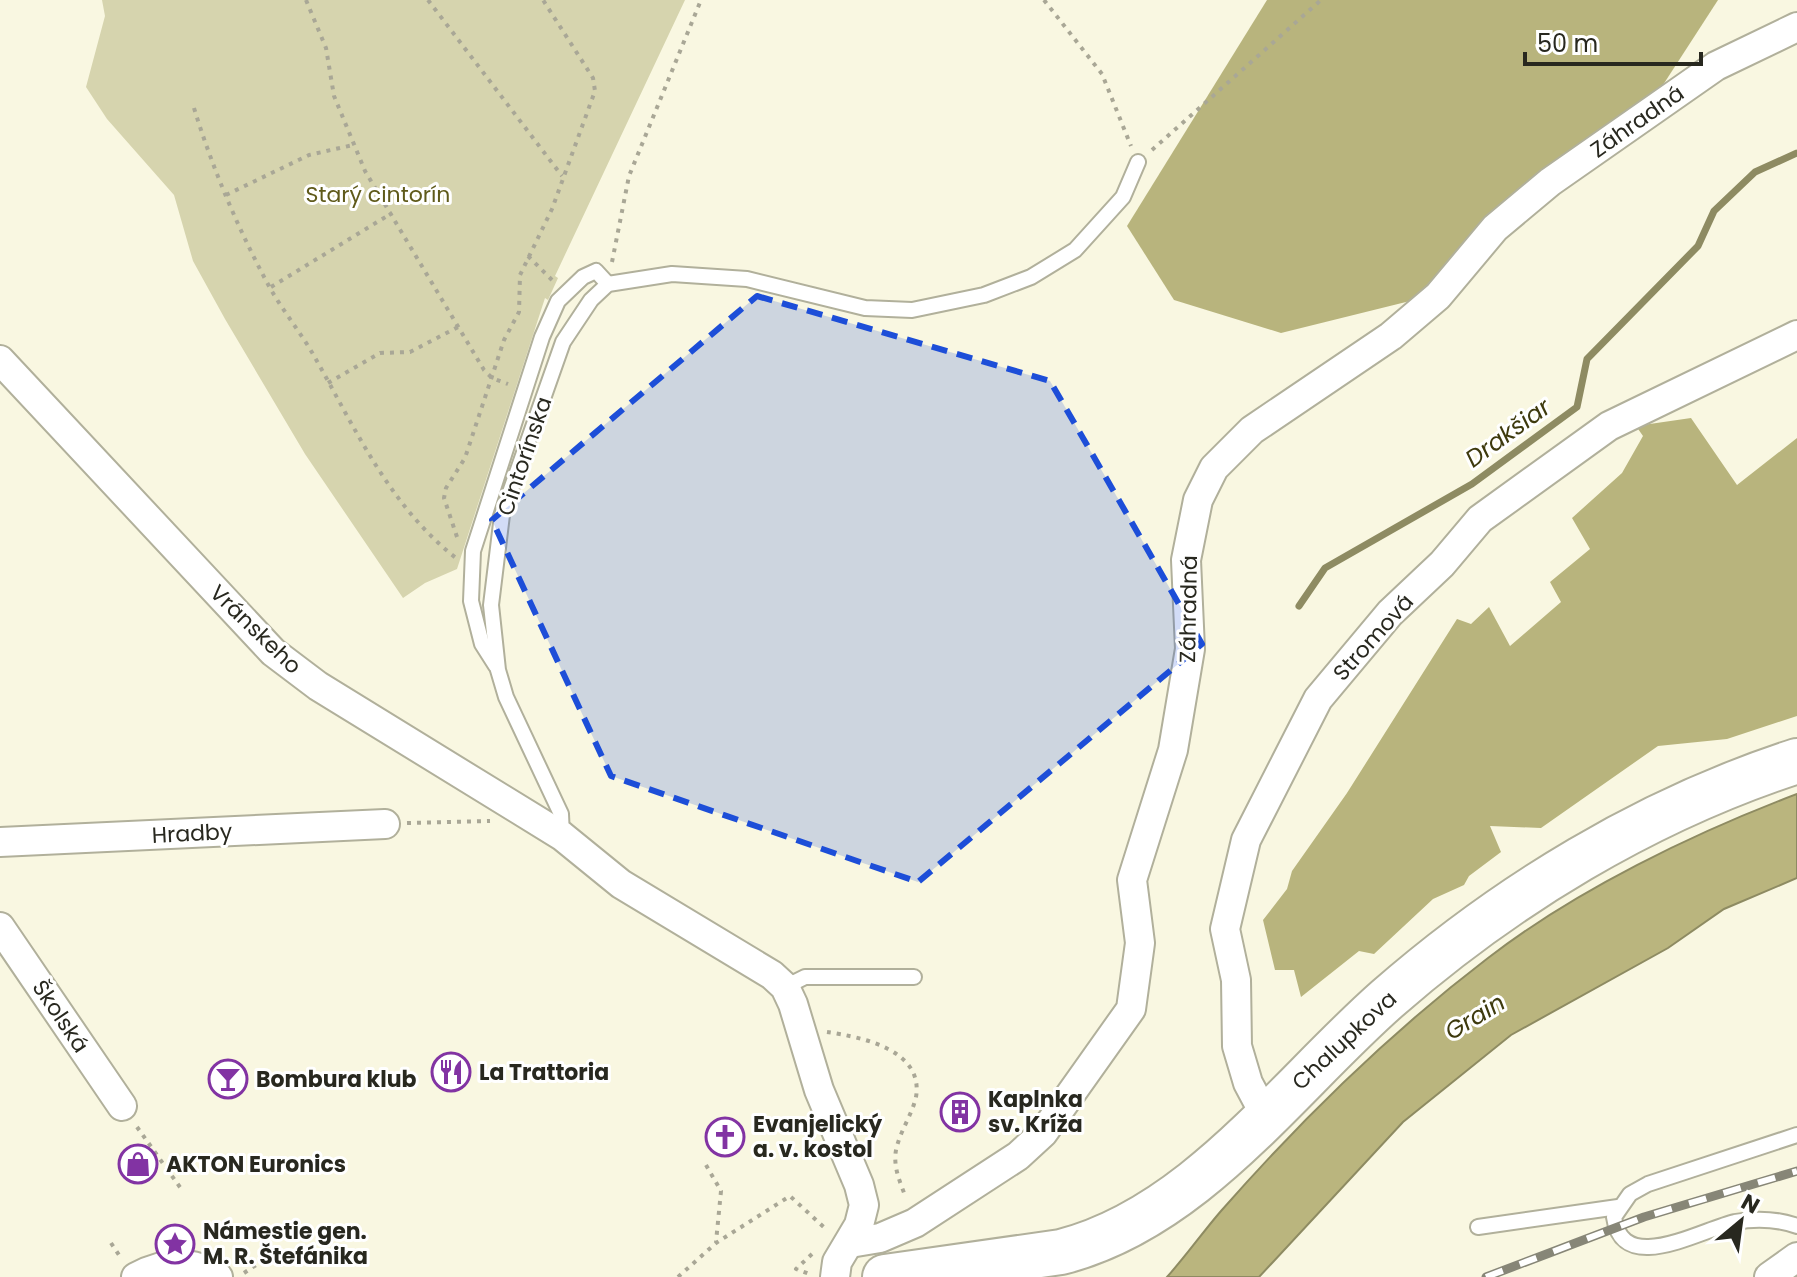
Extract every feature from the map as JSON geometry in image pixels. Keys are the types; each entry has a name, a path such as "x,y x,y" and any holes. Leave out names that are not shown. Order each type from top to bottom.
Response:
{"main road":[{"name":"Chalupkova","path":"885,1277 1026,1260 1088,1245 1146,1218 1198,1179 1427,965 1533,888 1681,806 1797,761"}],"street":[{"name":"Záhradná","path":"841,1238 880,1238 915,1223 1018,1156 1043,1133 1131,1009 1140,943 1132,880 1173,750 1190,649 1186,560 1198,500 1214,468 1252,430 1391,336 1427,306 1495,228 1550,182 1716,66 1797,27"},
{"name":"Stromová","path":"1265,1115 1248,1083 1237,1046 1236,980 1225,929 1246,840 1318,699 1390,613 1442,564 1480,519 1609,426 1797,335"},
{"name":"Vránskeho","path":"0,360 273,652 318,686 562,836"},
{"name":"Hradby","path":"0,842 385,824"},
{"path":"562,836 621,884 772,975 785,987 803,1032 819,1090 864,1205 859,1225 841,1238 835,1277"},
{"name":"Školská","path":"0,927 122,1106"},
{"path":"1769,1277 1797,1257"},
{"path":"136,1277 153,1268 185,1264 218,1277"}],"lane":[{"path":"498,670 482,644 471,601 471,564 542,337 558,301 583,277 596,271 608,284 672,274 747,279 865,308 912,310 984,295 1031,277 1075,250 1123,197 1138,162"},
{"name":"Cintorínska","path":"562,836 561,814 506,697 498,670 491,605 502,515 563,342 591,300 608,284"},
{"path":"785,987 805,977 914,977"},
{"path":"1797,1135 1648,1184 1630,1194 1618,1207 1615,1227 1630,1246 1641,1250 1658,1249 1735,1222 1780,1220 1797,1226"},
{"path":"1478,1227 1618,1207"}],"path":[{"path":"306,0 326,48 334,96 353,145 492,378 525,392"},
{"path":"428,0 562,176"},
{"path":"450,553 457,537 445,492 463,463 504,340 519,312 518,286 528,256 543,232 562,176 580,141 595,85 543,0"},
{"path":"608,284 629,176 701,0"},
{"path":"1044,0 1102,74 1138,162 1321,0"},
{"path":"194,108 212,165 270,288 375,468 450,553 471,564"},
{"path":"226,195 309,155 353,145"},
{"path":"270,288 392,213"},
{"path":"528,256 566,293"},
{"path":"328,383 380,353 410,352 460,326"},
{"path":"385,824 484,822"},
{"path":"803,1032 836,1033 893,1051 909,1062 915,1075 916,1097 896,1150 896,1171 909,1207"},
{"path":"122,1106 182,1190"},
{"path":"706,1165 721,1191 716,1243"},
{"path":"678,1277 716,1243 790,1196 841,1238"},
{"path":"239,1277 256,1265"},
{"path":"796,1269 818,1277"}],"highlighted area":[{"path":"757,296 1050,381 1202,644 918,882 611,776 492,520"}],"green space":[{"name":"Starý cintorín","path":"102,0 685,0 555,276 558,278 548,300 545,298 457,569 425,583 403,598 305,454 193,261 174,195 107,119 86,87 105,16"}],"shaded area":[{"path":"1267,0 1718,0 1661,88 1414,300 1281,333 1174,300 1127,226"},
{"path":"1691,418 1737,485 1797,438 1797,716 1727,739 1658,746 1541,828 1490,826 1501,852 1469,876 1464,885 1433,899 1374,954 1359,951 1301,997 1294,970 1275,970 1263,920 1287,889 1292,871 1347,793 1457,619 1471,624 1489,607 1510,646 1561,602 1550,582 1590,549 1572,518 1622,473 1643,436 1636,426"}],"water":[{"name":"Grain","path":"1797,794 1797,878 1724,909 1668,948 1511,1035 1403,1122 1259,1277 1167,1277 1221,1211 1315,1110 1417,1016 1488,958 1559,909 1637,865"}],"waterway":[{"name":"Drakšiar","path":"1299,606 1325,568 1472,484 1577,407 1587,359 1698,246 1714,211 1755,172 1797,153"}],"railway":[{"path":"1486,1277 1644,1217 1797,1171"}],"place":[{"name":"La Trattoria","path":"451,1072"},
{"name":"Bombura klub","path":"228,1079"},
{"name":"Kaplnka sv. Kríža","path":"960,1112"},
{"name":"Evanjelický a. v. kostol","path":"725,1137"},
{"name":"AKTON Euronics","path":"138,1164"},
{"name":"Námestie gen. M. R. Štefánika","path":"175,1244"}]}
